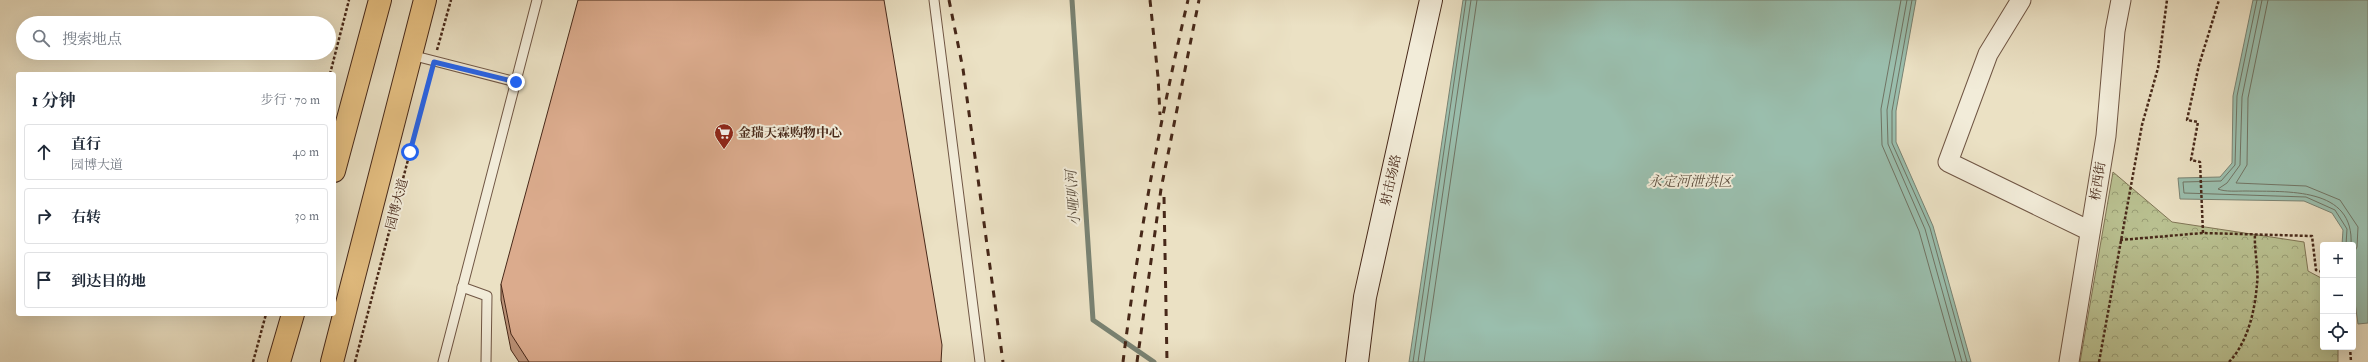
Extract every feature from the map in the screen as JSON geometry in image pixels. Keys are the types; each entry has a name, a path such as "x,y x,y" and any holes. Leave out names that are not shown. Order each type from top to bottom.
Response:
{"main road":[{"path":"336,164 380,0"},
{"name":"园博大道","path":"332,362 425,0"},
{"path":"280,362 292,320"},
{"path":"288,362 292,320"}],"street":[{"name":"射击场路","path":"1357,362 1365,297 1431,0"},
{"path":"2021,0 1988,54 1948,162 2090,231"},
{"name":"桥西街","path":"2069,362 2106,136 2115,31 2121,0"}],"lane":[{"path":"443,362 537,0"},
{"path":"934,0 980,362"},
{"path":"411,56 516,82"},
{"path":"462,288 487,296 486,362"}],"path":[{"path":"336,51 349,0"},
{"name":"园博大道","path":"355,362 450,0"},
{"path":"2099,362 2142,125 2158,68 2166,0"},
{"path":"2203,233 2200,162 2191,160 2198,122 2187,120 2199,65 2219,0"},
{"path":"331,72 334,60"},
{"path":"2120,240 2203,233 2312,236 2316,270 2320,271"},
{"path":"2229,362 2250,326 2257,283 2254,254 2255,234"},
{"path":"253,362 265,316"},
{"path":"2350,350 2351,362"}],"green space":[{"path":"2113,172 2172,222 2304,242 2308,271 2320,277 2320,350 2338,350 2338,362 2080,362"}],"water":[{"name":"永定河泄洪区","path":"1463,0 1916,0 1896,111 1896,142 1933,226 1971,362 1409,362"},
{"path":"2253,0 2368,0 2368,323 2358,324 2356,310 2356,242 2342,242 2343,230 2332,213 2304,201 2180,199 2178,178 2220,177 2232,163 2233,96"}],"building":[{"name":"金瑞天霖购物中心","path":"578,0 884,0 942,345 941,362 529,362 511,334 501,284"}],"waterway":[{"name":"小哑叭河","path":"1072,0 1093,320 1154,362"}],"railway":[{"path":"949,0 963,69 1003,362"},
{"path":"1150,0 1158,77 1160,115"},
{"path":"1123,362 1143,226 1159,135 1188,0"},
{"path":"1137,362 1161,189 1199,0"},
{"path":"1164,197 1167,362"}],"place":[{"name":"金瑞天霖购物中心","path":"724,150"}],"route":[{"path":"410,152 434,62 516,82"}]}
